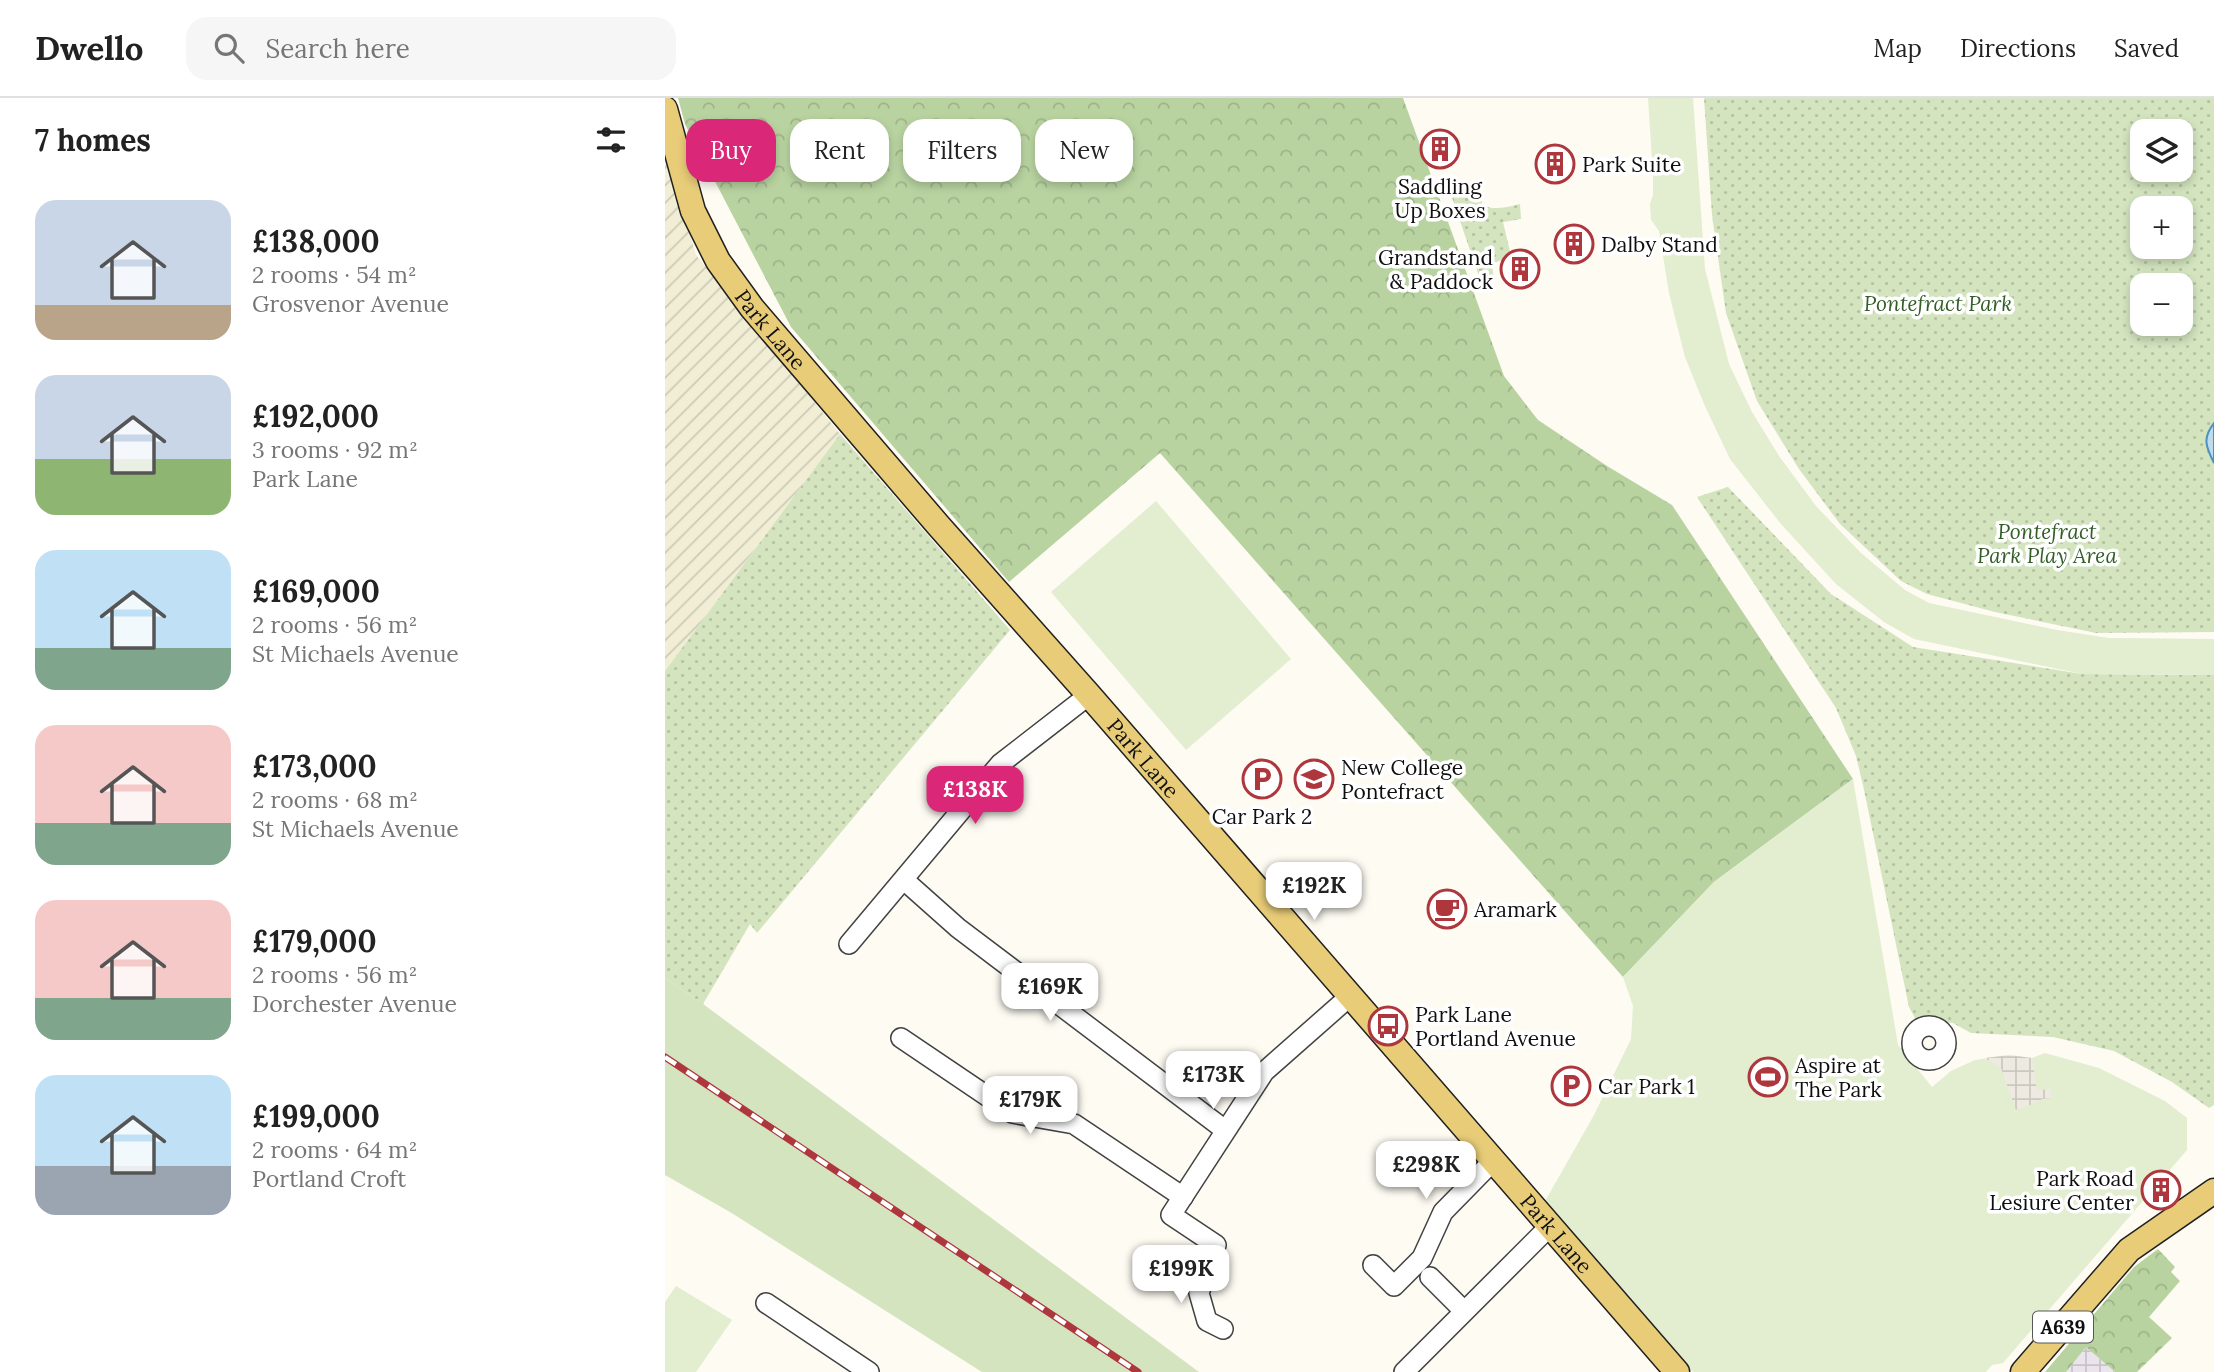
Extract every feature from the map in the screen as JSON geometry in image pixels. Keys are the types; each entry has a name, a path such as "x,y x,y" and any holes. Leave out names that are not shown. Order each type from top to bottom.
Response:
{"main road":[{"name":"Park Lane","path":"665,109 693,211 718,261 752,308 1677,1372"},
{"name":"A639","path":"2023,1372 2129,1250 2214,1191"},
{"name":"A639","path":"2164,1224 2214,1213"}],"street":[{"path":"849,944 1000,764 1089,695"},
{"path":"904,880 958,928 1225,1130"},
{"path":"1223,1329 1207,1321 1199,1293 1216,1245 1171,1215 1264,1072 1349,997"},
{"path":"901,1038 1012,1113 1074,1124 1184,1197"},
{"path":"1373,1265 1394,1286 1422,1258 1443,1212 1493,1161"},
{"path":"1404,1372 1550,1226"},
{"path":"1430,1277 1464,1311"},
{"path":"766,1303 869,1372"}],"shaded area":[{"path":"665,151 696,255 840,434 665,671"},
{"path":"2009,1055 2032,1058 2037,1090 2051,1089 2051,1098 2016,1110 2001,1068 1985,1058"},
{"path":"2086,1347 2115,1372 2066,1372"}],"green space":[{"path":"678,98 1403,98 1504,376 1538,420 1672,505 1853,779 1714,882 1623,977 1160,453 1009,582 791,327 715,182 776,182 776,119 686,119 686,126"},
{"path":"1648,98 1693,98 1705,269 1729,364 1752,412 1779,456 1816,506 1861,553 1905,590 1929,603 2109,638 2214,639 2214,675 2082,674 1914,639 1884,622 1836,584 1781,524 1730,459 1685,357 1669,293 1659,231 1651,220 1653,174"},
{"name":"Pontefract Park","path":"1704,98 2214,98 2214,632 2096,633 1995,612 1927,594 1901,581 1840,524 1799,469 1757,401 1726,313 1712,215"},
{"path":"1474,181 1483,205 1497,208 1520,204 1521,219 1503,222 1511,256 1492,264 1494,282 1487,283 1480,279 1449,189"},
{"path":"840,434 1010,630 757,933 750,924 703,1004 665,978 665,671"},
{"path":"1728,487 1831,594 1913,647 2082,674 2214,675 2214,1105 2209,1108 2172,1082 2114,1051 2053,1037 1971,1033 1953,1023 1916,1020 1909,1007 1856,756 1836,708 1697,497"},
{"path":"1156,501 1291,659 1186,750 1051,592"},
{"name":"Aspire at The Park","path":"1853,779 1898,1045 1932,1087 1951,1071 1975,1060 2009,1055 2032,1058 2045,1053 2099,1068 2165,1101 2187,1118 2187,1150 2003,1363 1992,1365 1986,1372 1693,1372 1544,1203 1594,1115 1631,1039 1633,1006 1623,977 1714,882"},
{"path":"665,978 1199,1372 982,1372 730,1212 665,1175"},
{"path":"2158,1249 2175,1267 2171,1272 2180,1281 2149,1317 2172,1338 2137,1372 2115,1372 2086,1347 2066,1372 2045,1372 2134,1267"},
{"path":"676,1286 732,1320 696,1372 665,1372 665,1302"}],"water":[{"path":"2214,423 2214,463 2207,438"}],"railway":[{"path":"665,1057 1138,1372"}],"place":[{"name":"Saddling Up Boxes","path":"1440,149"},
{"name":"Park Suite","path":"1555,164"},
{"name":"Dalby Stand","path":"1574,244"},
{"name":"Grandstand & Paddock","path":"1520,269"},
{"name":"Car Park 2","path":"1262,779"},
{"name":"New College Pontefract","path":"1314,779"},
{"name":"Aramark","path":"1447,909"},
{"name":"Park Lane Portland Avenue","path":"1388,1026"},
{"name":"Aspire at The Park","path":"1768,1077"},
{"name":"Car Park 1","path":"1571,1086"},
{"name":"Park Road Lesiure Center","path":"2161,1190"}],"park label":[{"name":"Pontefract Park Play Area","path":"2047,543"}]}
